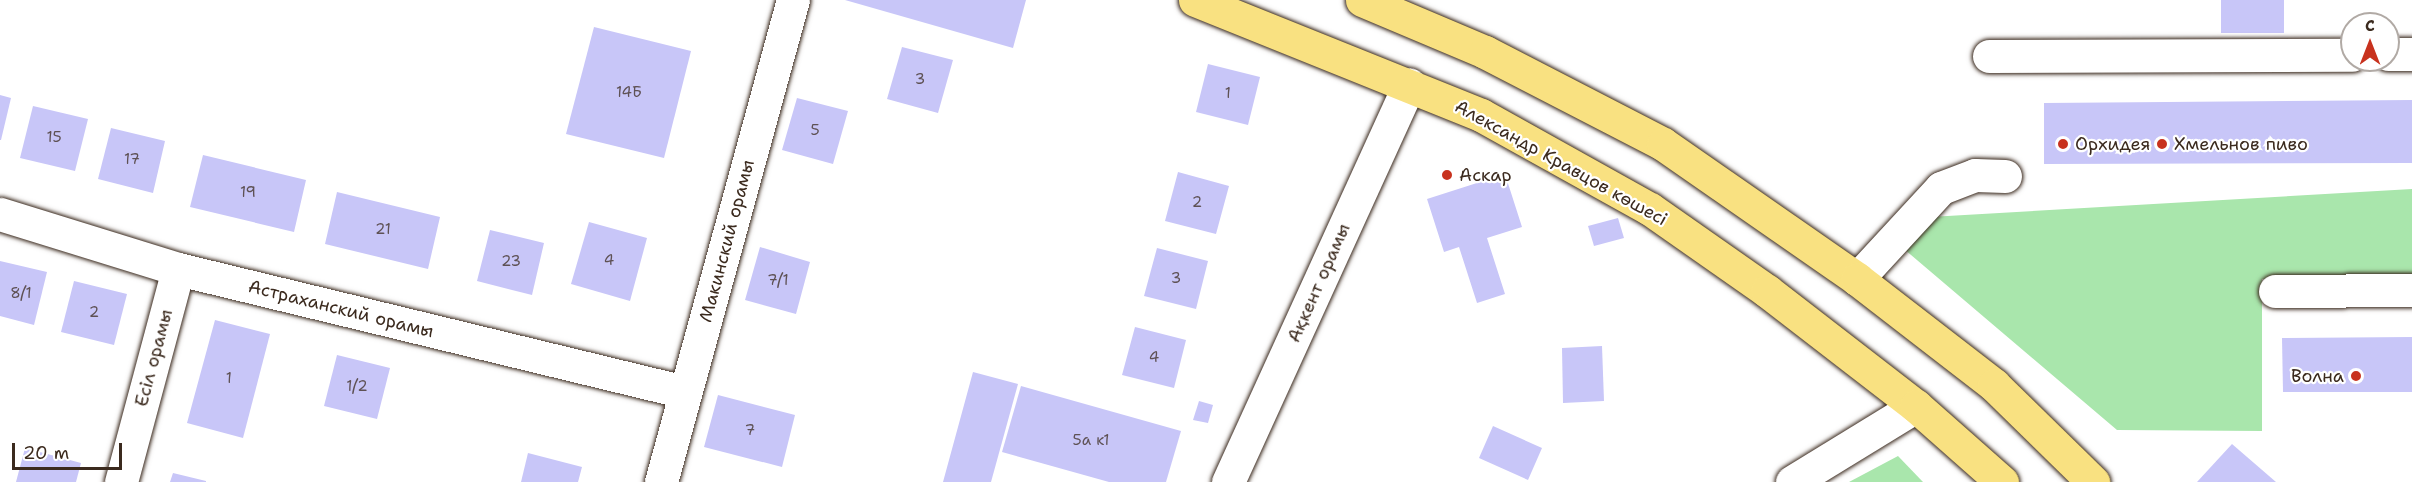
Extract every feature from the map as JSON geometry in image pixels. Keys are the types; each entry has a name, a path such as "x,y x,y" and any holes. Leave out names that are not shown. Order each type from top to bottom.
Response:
{"main road":[{"name":"Александр Кравцов көшесі","path":"1195,0 1409,84 1481,115 1650,209 1767,291 1916,406 2002,482"},
{"path":"1382,4 1485,52 1663,144 1857,279 1994,385 2093,482"}],"street":[{"name":"Макинский орамы","path":"661,482 793,0"},
{"path":"1989,56 2340,54"},
{"name":"Ақкент орамы","path":"1228,482 1409,84"},
{"path":"1857,279 1941,188 1975,175 2005,176"},
{"name":"Астраханский орамы","path":"0,214 178,269 685,393"},
{"name":"Есіл орамы","path":"121,482 178,269"},
{"path":"2275,291 2412,290"},
{"path":"1791,482 1916,406"}],"green space":[{"path":"2412,189 2412,280 2262,279 2262,431 2117,430 1904,249 1930,217"},
{"path":"1898,456 1923,482 1849,482"}],"building":[{"path":"845,0 1026,0 1013,48"},
{"path":"2221,0 2284,0 2284,33 2221,33"},
{"path":"594,27 691,51 664,158 566,134"},
{"path":"902,47 953,60 938,113 887,99"},
{"path":"1208,64 1260,77 1248,125 1196,112"},
{"path":"0,95 11,98 1,140 0,140"},
{"path":"797,98 848,111 833,164 782,150"},
{"path":"2412,100 2412,163 2044,164 2044,103"},
{"path":"33,106 88,119 75,171 20,158"},
{"path":"111,128 165,141 153,193 98,179"},
{"path":"203,155 306,180 294,232 190,207"},
{"path":"1178,172 1229,186 1216,234 1165,221"},
{"path":"1505,174 1522,227 1487,238 1505,294 1477,303 1459,247 1444,252 1427,199"},
{"path":"337,192 440,217 428,269 325,244"},
{"path":"1618,218 1624,238 1594,246 1588,226"},
{"path":"589,222 647,238 630,301 571,284"},
{"path":"490,230 544,243 532,295 477,281"},
{"path":"760,247 810,262 796,314 745,300"},
{"path":"1157,248 1208,261 1196,309 1144,296"},
{"path":"0,261 47,272 34,325 0,316"},
{"path":"74,281 127,294 114,345 61,332"},
{"path":"215,320 270,334 243,438 187,423"},
{"path":"1135,327 1186,340 1174,388 1122,375"},
{"path":"2412,337 2412,392 2283,392 2282,338"},
{"path":"1602,346 1604,401 1563,403 1562,348"},
{"path":"337,355 390,368 377,419 324,406"},
{"path":"973,372 1018,384 991,482 943,482"},
{"path":"1021,386 1181,431 1166,482 1109,482 1002,452"},
{"path":"718,395 795,415 782,467 704,447"},
{"path":"1199,401 1213,405 1208,423 1193,420"},
{"path":"1493,426 1542,448 1528,480 1479,458"},
{"path":"2232,444 2276,482 2197,482"},
{"path":"25,448 81,463 76,482 16,482"},
{"path":"528,453 582,467 578,482 521,482"},
{"path":"173,473 206,481 206,482 170,482"}],"place":[{"name":"Орхидея","path":"2063,144"},
{"name":"Хмельнов пиво","path":"2162,144"},
{"name":"Аскар","path":"1447,175"},
{"name":"Волна","path":"2356,376"}]}
